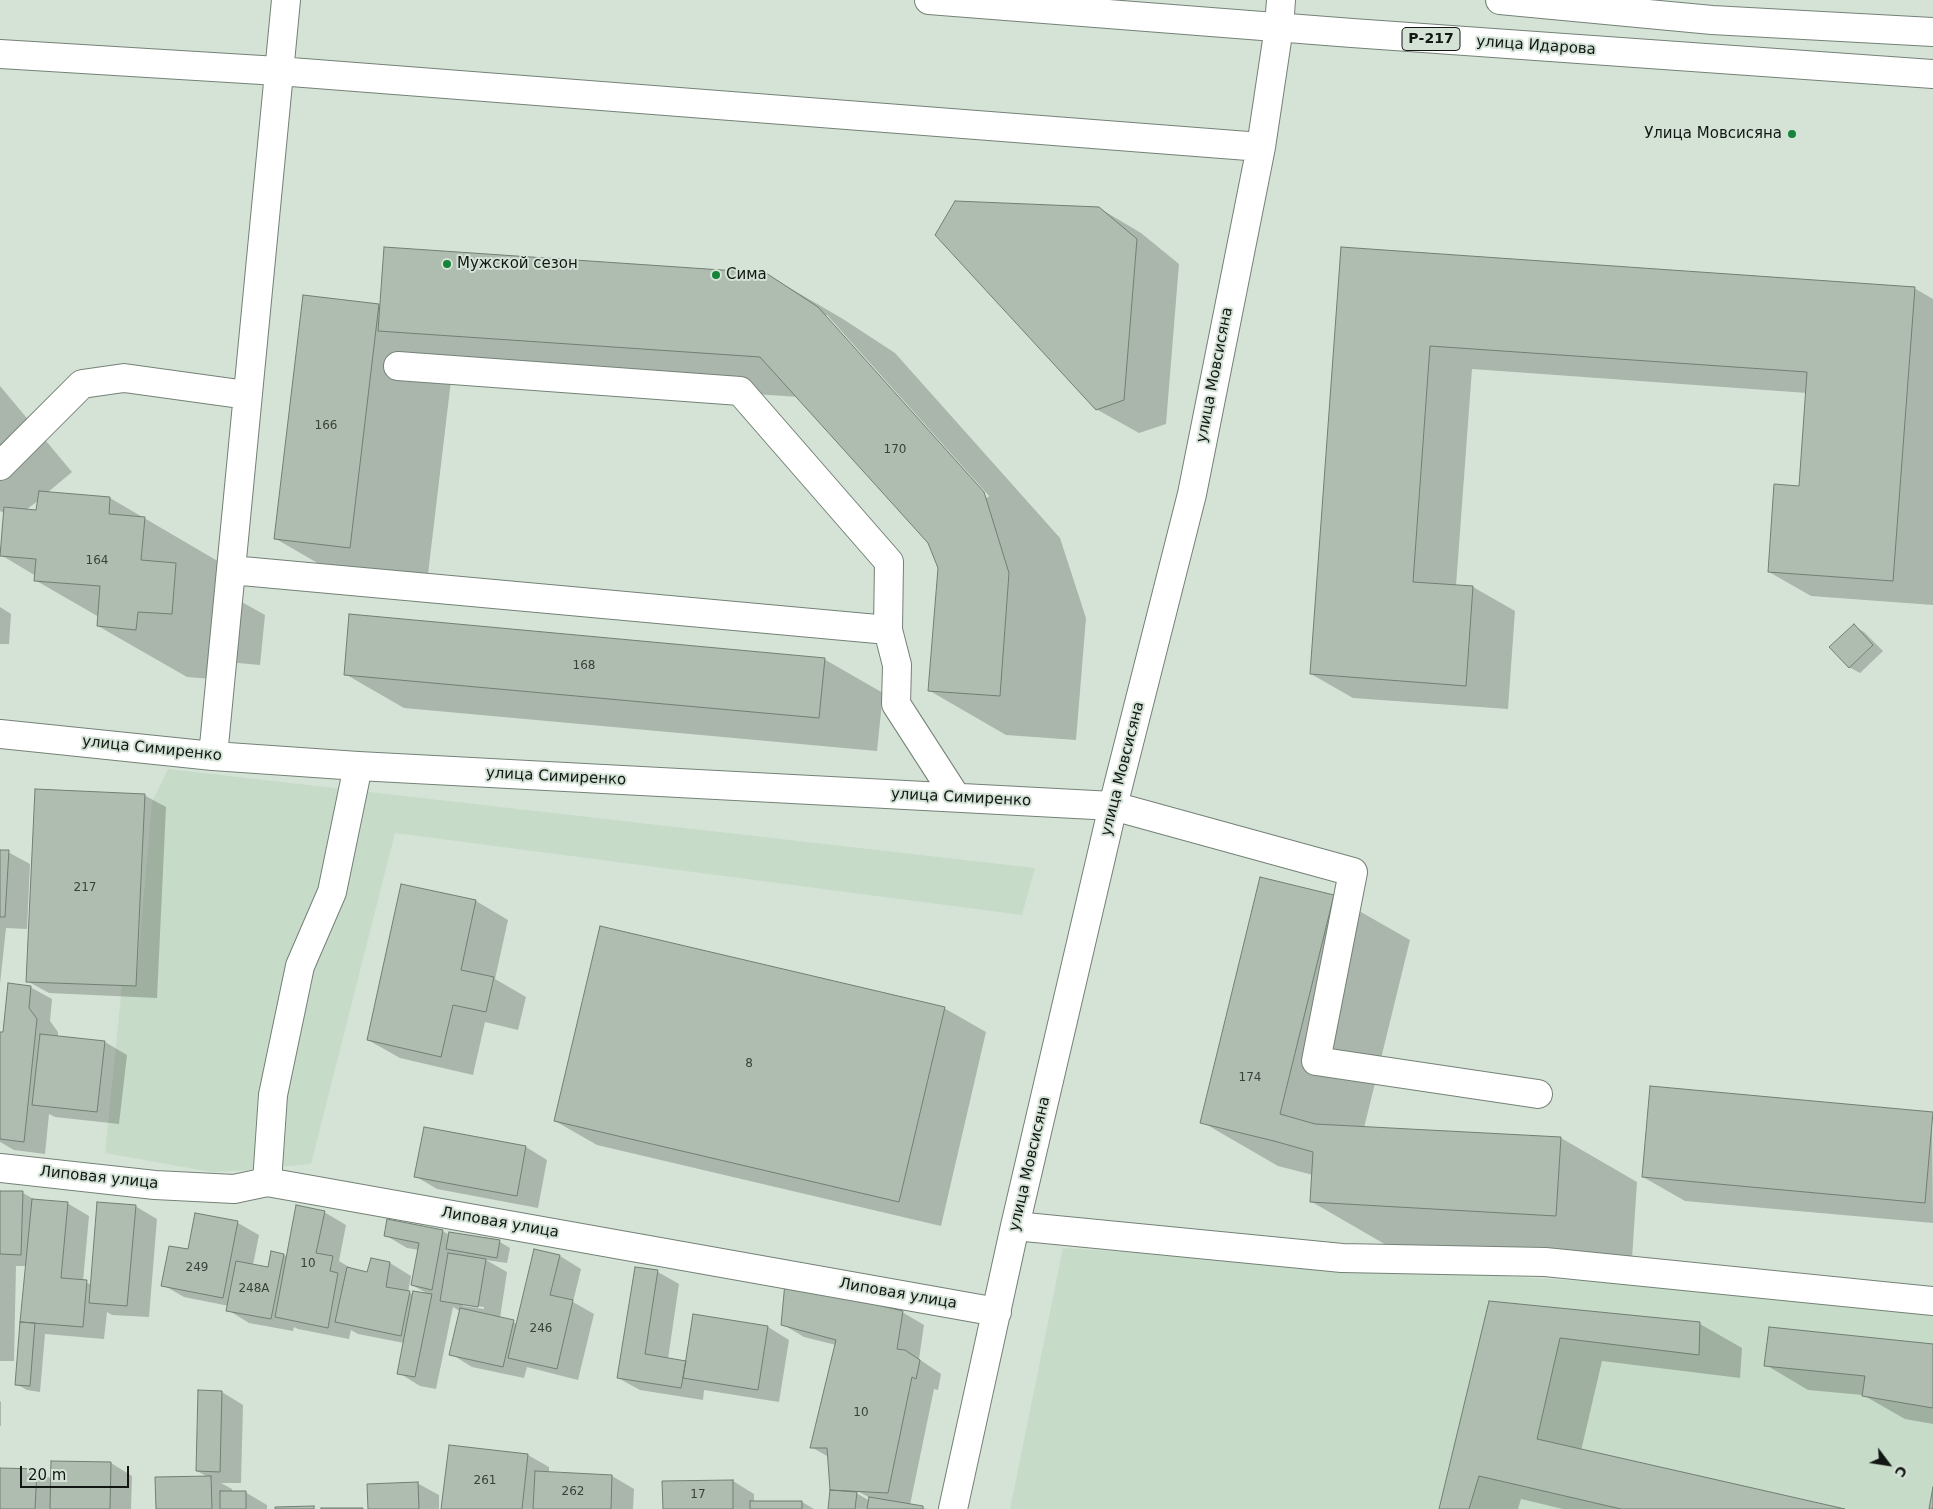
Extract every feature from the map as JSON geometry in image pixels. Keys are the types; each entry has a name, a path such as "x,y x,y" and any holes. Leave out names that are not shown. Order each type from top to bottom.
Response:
{"street":[{"path":"213,756 286,0"},
{"name":"улица Идарова","path":"929,0 1933,74"},
{"name":"улица Мовсисяна","path":"953,1509 1015,1226 1113,806 1192,494 1262,146 1279,27 1281,0"},
{"path":"1500,0 1712,20 1933,32"},
{"path":"0,54 278,71 1262,146"},
{"path":"398,366 740,391 889,562 888,630 897,665 896,704 956,797"},
{"path":"0,466 82,384 124,378 247,396"},
{"path":"231,570 888,630"},
{"name":"улица Симиренко","path":"0,734 213,756 358,766 1113,806 1353,872 1316,1061 1538,1094"},
{"path":"267,1182 273,1094 300,966 332,892 358,766"},
{"name":"Липовая улица","path":"0,1168 155,1185 234,1189 267,1182 997,1312"},
{"path":"1015,1226 1342,1258 1545,1262 1933,1301"}],"shaded area":[{"path":"168,769 1035,868 1022,915 395,833 311,1164 211,1172 105,1153 122,986 136,986 152,802"},
{"path":"1063,1248 1658,1286 1933,1312 1933,1509 1010,1509"}],"building":[{"path":"955,201 1099,207 1137,239 1124,400 1096,410 935,235"},
{"path":"384,247 766,273 818,307 984,492 1009,573 1000,696 928,691 938,568 928,543 760,357 378,331"},
{"path":"1341,247 1915,287 1893,581 1768,572 1774,484 1799,486 1807,372 1430,346 1413,582 1473,586 1466,686 1310,674"},
{"path":"303,295 379,304 350,548 274,539"},
{"path":"39,491 110,497 109,514 145,517 141,560 176,563 172,614 138,612 136,630 97,626 100,586 34,581 36,559 0,556 4,507 36,510"},
{"path":"349,614 825,658 819,718 344,675"},
{"path":"1854,624 1873,645 1849,668 1829,647"},
{"path":"35,789 145,794 136,986 26,982"},
{"path":"0,850 9,850 5,917 0,917"},
{"path":"1260,877 1334,895 1280,1114 1315,1124 1561,1137 1556,1216 1310,1202 1313,1152 1200,1123"},
{"path":"401,884 476,900 461,970 494,977 486,1012 453,1005 441,1057 367,1040"},
{"path":"600,926 945,1007 899,1202 554,1121"},
{"path":"8,983 31,986 29,1008 37,1019 24,1142 0,1139 0,1032 3,1032"},
{"path":"40,1034 105,1041 97,1112 32,1105"},
{"path":"1650,1086 1933,1112 1925,1203 1642,1177"},
{"path":"424,1127 526,1146 517,1196 414,1177"},
{"path":"0,1191 23,1191 21,1255 0,1254"},
{"path":"32,1199 68,1202 61,1278 87,1280 83,1327 20,1322"},
{"path":"97,1202 136,1205 127,1306 89,1303"},
{"path":"296,1205 325,1211 316,1253 333,1256 330,1271 338,1273 328,1328 275,1317"},
{"path":"195,1213 238,1221 223,1298 161,1286 169,1246 188,1249"},
{"path":"387,1219 443,1230 432,1290 411,1285 419,1243 384,1236"},
{"path":"449,1232 500,1240 497,1258 446,1249"},
{"path":"534,1249 560,1255 550,1295 573,1300 557,1369 508,1358"},
{"path":"271,1251 284,1254 271,1319 226,1311 236,1261 268,1267"},
{"path":"448,1253 486,1259 478,1307 440,1301"},
{"path":"371,1258 390,1262 386,1287 410,1291 401,1336 335,1322 347,1267 367,1272"},
{"path":"635,1267 658,1270 645,1354 686,1361 681,1388 617,1378"},
{"path":"785,1283 903,1311 897,1349 905,1350 920,1360 916,1379 912,1377 888,1493 830,1490 827,1448 810,1448 836,1340 781,1325"},
{"path":"413,1291 432,1294 415,1377 397,1374"},
{"path":"1489,1301 1700,1322 1699,1355 1560,1338 1537,1439 1845,1509 1621,1509 1479,1476 1469,1509 1439,1509"},
{"path":"460,1308 514,1320 503,1367 449,1355"},
{"path":"693,1314 768,1326 758,1390 683,1378"},
{"path":"20,1322 35,1323 30,1386 15,1385"},
{"path":"1769,1327 1933,1344 1933,1408 1862,1396 1865,1376 1764,1366"},
{"path":"198,1390 222,1391 220,1472 196,1471"},
{"path":"449,1445 528,1454 522,1509 441,1509"},
{"path":"51,1461 111,1462 110,1509 50,1509"},
{"path":"0,1468 37,1469 35,1509 0,1509"},
{"path":"535,1471 612,1475 611,1509 533,1509"},
{"path":"211,1476 212,1509 156,1509 155,1477"},
{"path":"733,1480 733,1509 663,1509 662,1481"},
{"path":"418,1482 419,1509 368,1509 367,1484"},
{"path":"1933,1487 1933,1509 1929,1509"},
{"path":"830,1490 857,1492 855,1509 828,1509"},
{"path":"220,1491 246,1491 246,1509 220,1509"},
{"path":"869,1497 923,1506 923,1509 867,1509"},
{"path":"750,1501 802,1501 802,1509 750,1509"},
{"path":"314,1506 314,1509 275,1509 275,1507"},
{"path":"363,1508 363,1509 321,1509"}],"place":[{"name":"Улица Мовсисяна","path":"1792,134"},
{"name":"Мужской сезон","path":"447,264"},
{"name":"Сима","path":"716,275"}]}
